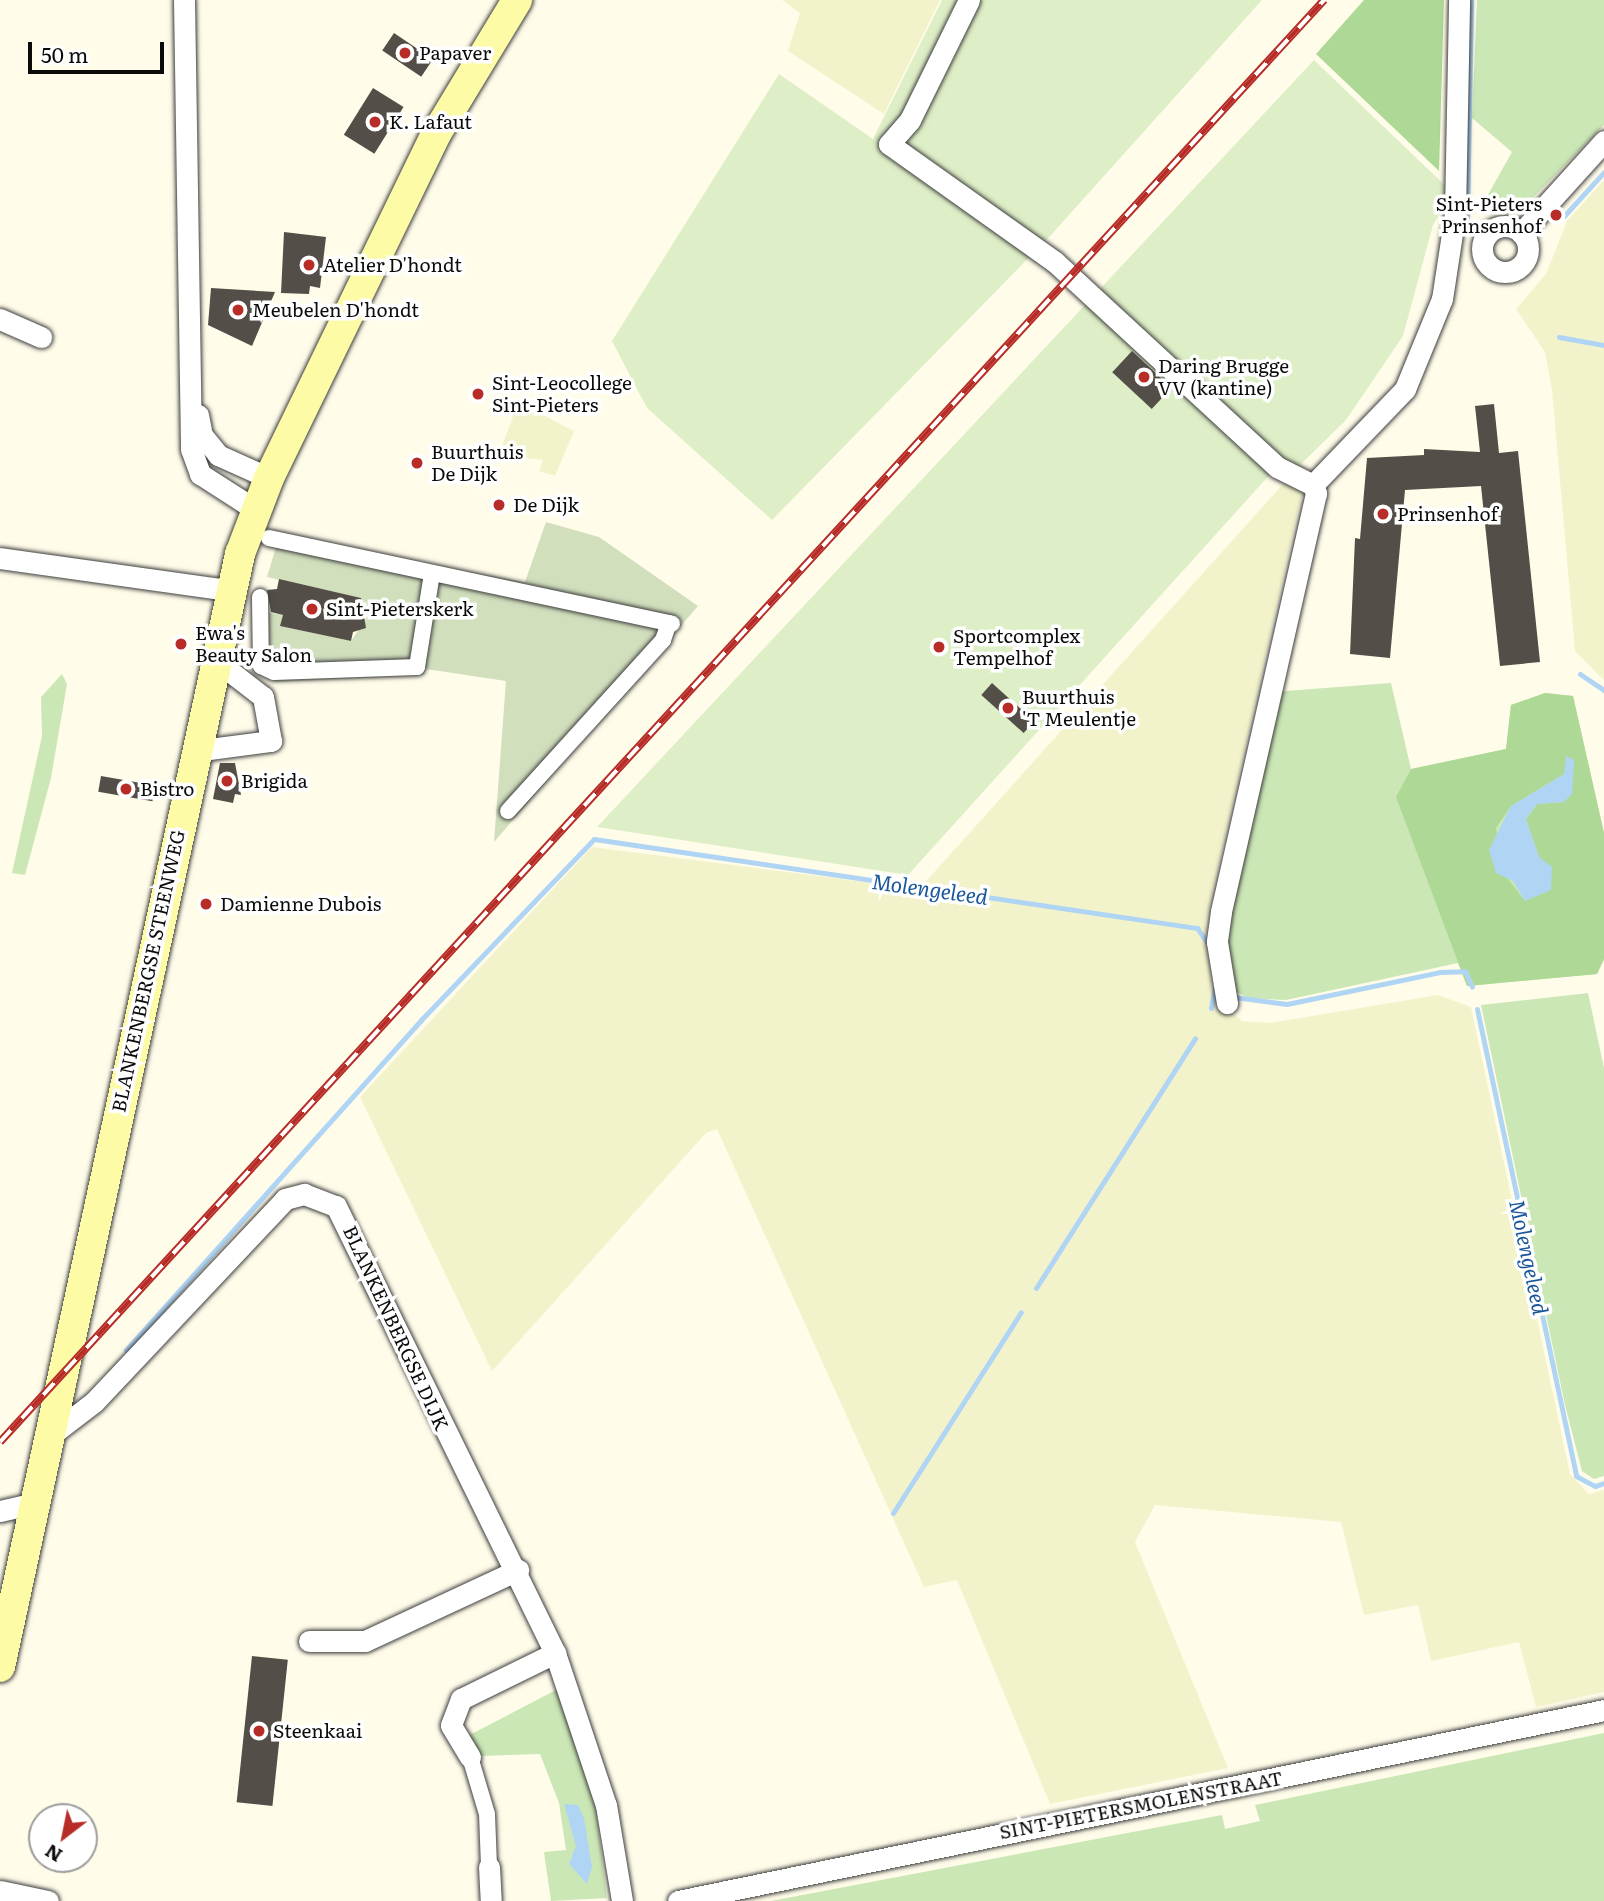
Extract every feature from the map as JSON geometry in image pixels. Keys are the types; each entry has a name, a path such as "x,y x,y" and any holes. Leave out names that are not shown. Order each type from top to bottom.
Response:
{"main road":[{"name":"BLANKENBERGSE STEENWEG","path":"0,1667 214,660 251,595 256,510 436,134 517,0"}],"street":[{"path":"184,0 191,449 200,474 256,510"},
{"path":"969,0 909,120 889,144 1055,262 1277,467 1313,485"},
{"path":"1227,1003 1217,942 1221,912 1314,508 1313,485 1405,389 1442,299 1455,214 1459,0"},
{"path":"1521,233 1604,141"},
{"path":"0,319 41,337"},
{"path":"192,386 209,447 269,478"},
{"path":"269,538 671,623 663,640 508,811"},
{"path":"0,558 251,595 261,666 274,672 417,667 432,573"},
{"path":"194,751 271,741 264,697 214,660"},
{"name":"BLANKENBERGSE DIJK","path":"51,1435 94,1402 268,1213 285,1199 320,1197 349,1223 410,1366 518,1570 555,1653 606,1805 622,1901"},
{"path":"0,1511 36,1503"},
{"path":"309,1641 365,1641 518,1570"},
{"path":"491,1901 487,1814 470,1757 451,1725 461,1699 555,1653"},
{"name":"SINT-PIETERSMOLENSTRAAT","path":"678,1901 1604,1710"},
{"path":"0,1891 48,1901"}],"green space":[{"path":"782,0 940,0 884,114 788,51 800,13"},
{"path":"942,0 1262,0 1051,235 772,520 647,408 612,341 779,74 873,139"},
{"path":"1364,0 1444,0 1439,171 1316,54"},
{"path":"1477,0 1604,0 1604,125 1518,213 1489,215 1485,200 1512,152 1472,118"},
{"name":"Sportcomplex Tempelhof","path":"1314,60 1453,193 1433,225 1403,336 1346,420 1298,467 1283,460 908,875 597,827"},
{"path":"1604,180 1604,680 1575,651 1552,390 1545,352 1516,309 1546,274 1567,221"},
{"path":"518,402 574,431 555,476 539,471 543,460 499,455"},
{"path":"1284,483 1303,488 1205,924 1212,994 1242,1021 1270,1023 1438,995 1471,1007 1570,1474 1589,1494 1604,1490 1604,1692 1536,1707 1519,1642 1431,1661 1418,1605 1364,1615 1341,1522 1155,1505 1135,1542 1228,1768 1050,1804 957,1580 924,1587 717,1129 706,1133 492,1371 360,1097 592,847 919,889"},
{"path":"546,522 599,537 698,606 494,842 506,681 426,669 424,675 276,682 257,673 254,610 283,615 281,626 351,641 368,616 361,598 267,577 279,537 525,582"},
{"path":"62,674 67,684 51,778 25,875 12,873 42,736 41,697"},
{"path":"1391,683 1411,769 1506,749 1511,705 1545,693 1573,696 1604,833 1604,959 1597,974 1467,986 1458,963 1286,1000 1247,998 1234,990 1223,944 1272,692"},
{"path":"1545,693 1573,696 1604,833 1604,959 1597,974 1467,986 1396,797 1411,769 1506,749 1511,705","holes":["1564,774 1564,802 1537,804 1526,819 1539,857 1525,901 1505,875 1496,828 1511,806"]},
{"path":"1588,993 1604,1068 1604,1476 1594,1479 1582,1471 1565,1405 1481,1005"},
{"path":"558,1689 594,1795 607,1898 551,1901 544,1852 566,1850 559,1803 540,1754 478,1756 462,1739"},
{"path":"1604,1733 1604,1901 771,1901 1222,1815 1225,1829 1260,1821 1255,1805"}],"water":[{"path":"1566,756 1574,760 1572,794 1564,802 1537,804 1526,819 1539,857 1552,867 1551,890 1525,901 1513,881 1496,873 1489,850 1511,806 1564,774"},
{"path":"564,1804 578,1805 584,1818 592,1867 587,1884 569,1864 576,1846"}],"building":[{"name":"Papaver","path":"394,33 433,59 421,77 382,50"},
{"name":"K. Lafaut","path":"373,88 404,107 374,154 344,135"},
{"name":"Atelier D'hondt","path":"284,232 326,237 320,288 310,286 309,294 281,293"},
{"name":"Meubelen D'hondt","path":"211,288 275,292 252,346 208,325"},
{"name":"Daring Brugge VV (kantine)","path":"1132,351 1171,388 1152,409 1112,372"},
{"name":"Prinsenhof","path":"1494,404 1499,453 1518,451 1540,662 1500,666 1481,486 1405,490 1390,658 1350,654 1355,538 1360,539 1367,458 1424,455 1424,449 1480,452 1475,406"},
{"name":"Sint-Pieterskerk","path":"279,579 361,598 366,628 353,632 351,641 280,626 283,615 271,612 267,590 277,589"},
{"name":"Buurthuis 'T Meulentje","path":"992,683 1034,721 1024,733 981,695"},
{"name":"Brigida","path":"220,763 235,763 241,795 235,794 233,803 213,799"},
{"name":"Bistro","path":"101,776 155,786 152,801 98,792"},
{"name":"Steenkaai","path":"252,1656 288,1660 272,1806 237,1802"}],"waterway":[{"path":"1467,218 1471,0"},
{"path":"1564,216 1604,172"},
{"path":"1559,337 1604,345"},
{"path":"1580,674 1604,690"},
{"path":"126,1350 421,1020 594,839 1197,928 1208,944"},
{"name":"Molengeleed","path":"1234,997 1287,1004 1440,972 1465,971 1472,987"},
{"path":"1211,1008 1215,988"},
{"name":"Molengeleed","path":"1477,1009 1576,1476 1595,1486 1604,1483"},
{"path":"1036,1288 1195,1038"},
{"path":"893,1513 1021,1312"}],"railway":[{"path":"0,1442 1324,0"}],"place":[{"name":"Papaver","path":"405,53"},
{"name":"K. Lafaut","path":"375,122"},
{"name":"Sint-Pieters Prinsenhof","path":"1556,215"},
{"name":"Atelier D'hondt","path":"309,265"},
{"name":"Meubelen D'hondt","path":"238,310"},
{"name":"Daring Brugge VV (kantine)","path":"1144,377"},
{"name":"Sint-Leocollege Sint-Pieters","path":"478,394"},
{"name":"Buurthuis De Dijk","path":"417,463"},
{"name":"De Dijk","path":"499,505"},
{"name":"Prinsenhof","path":"1383,514"},
{"name":"Sint-Pieterskerk","path":"312,609"},
{"name":"Ewa's Beauty Salon","path":"181,644"},
{"name":"Sportcomplex Tempelhof","path":"939,647"},
{"name":"Buurthuis 'T Meulentje","path":"1008,708"},
{"name":"Brigida","path":"227,781"},
{"name":"Bistro","path":"126,789"},
{"name":"Damienne Dubois","path":"206,904"},
{"name":"Steenkaai","path":"259,1731"}]}
